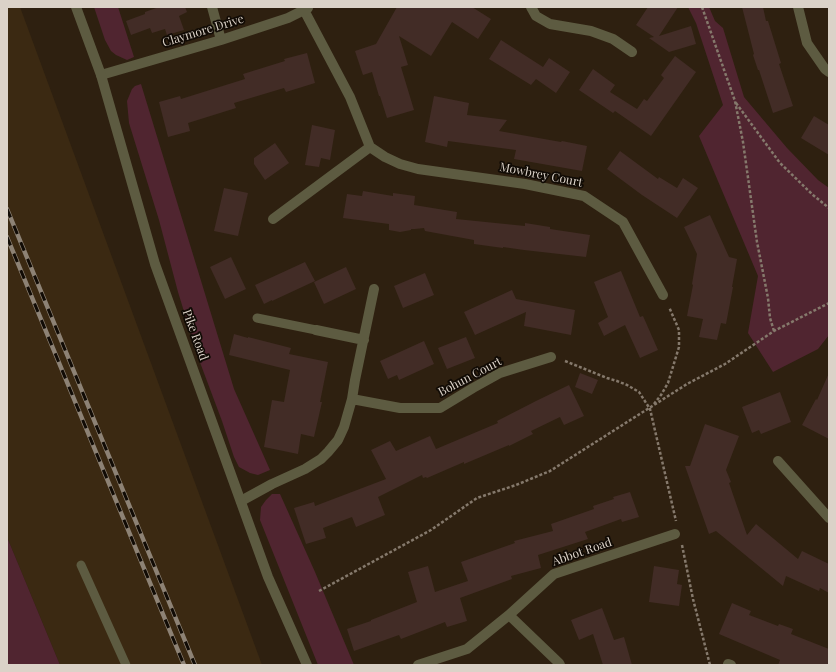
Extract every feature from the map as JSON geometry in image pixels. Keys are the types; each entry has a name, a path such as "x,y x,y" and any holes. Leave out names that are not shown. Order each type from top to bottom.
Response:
{"street":[{"name":"Pike Road","path":"76,7 101,75 155,264 268,577 307,665"},
{"path":"212,7 221,40"},
{"path":"530,7 536,16 550,24 591,31 613,39 632,52"},
{"path":"798,7 807,43 825,69 829,72"},
{"name":"Claymore Drive","path":"101,75 221,40 288,18 307,9"},
{"path":"273,219 370,146 350,97 307,9"},
{"name":"Mowbrey Court","path":"370,146 386,158 418,169 525,184 584,196 622,222 663,295"},
{"path":"241,501 272,484 305,469 321,459 338,440 344,427 352,399 374,289"},
{"path":"316,330 364,340"},
{"name":"Bohun Court","path":"352,399 400,408 440,408 500,373 551,357"},
{"path":"778,461 829,518"},
{"name":"Abbot Road","path":"418,665 467,649 510,615 554,574 677,534"},
{"path":"510,615 559,662 560,665"}],"lane":[{"path":"257,318 316,330"},
{"path":"81,565 126,665"}],"path":[{"path":"702,7 735,101 743,142 757,242 768,298 770,318 774,332"},
{"path":"735,101 780,162 813,195 829,208"},
{"path":"650,409 668,383 679,347 679,330 663,295"},
{"path":"319,591 431,530 477,498 516,486 550,471 650,409 657,403 725,364 774,332 829,304"},
{"path":"551,357 627,385 639,392 650,409 677,534 710,665"}],"shaded area":[{"path":"7,7 20,7 262,665 60,665 7,537"},
{"path":"94,7 118,7 134,57 127,60 111,51 105,40"},
{"path":"688,7 709,7 715,21 723,28 744,97 787,148 818,180 829,188 829,335 818,349 773,372 748,333 758,276 699,136 723,105 696,23"},
{"path":"141,84 234,389 270,470 258,475 250,473 239,467 234,457 198,357 178,292 159,220 129,123 127,101 132,89"},
{"path":"272,494 280,494 354,665 318,665 260,520 261,507"},
{"path":"7,537 60,665 7,665"}],"building":[{"path":"159,7 185,7 187,12 179,16 184,30 167,35 165,29 152,33 150,28 131,35 126,21"},
{"path":"397,7 472,7 491,19 478,39 452,22 431,56 399,36 408,65 401,67 414,110 387,118 372,72 363,75 355,51 376,44"},
{"path":"648,7 678,7 659,36 691,26 696,44 669,52 649,38 654,37 636,25"},
{"path":"742,7 763,7 766,21 768,21 781,63 779,64 793,106 773,113 753,55"},
{"path":"501,40 543,67 549,58 570,72 556,93 536,79 531,85 489,59"},
{"path":"307,53 315,83 286,92 284,88 234,103 236,108 188,123 190,131 168,137 159,102 180,96 181,99 245,79 243,74 285,61 284,59"},
{"path":"675,56 696,72 651,136 615,111 613,113 579,90 593,69 615,85 610,92 637,109 644,99 647,101 664,78 661,75"},
{"path":"434,96 469,103 467,115 507,120 499,131 587,146 582,171 514,159 516,150 448,141 447,147 425,142"},
{"path":"814,116 829,125 829,155 801,138"},
{"path":"312,125 335,130 330,160 321,158 319,167 305,165"},
{"path":"275,143 289,163 265,180 254,164 254,158"},
{"path":"620,151 658,179 659,177 677,188 683,178 698,188 677,218 642,195 607,169"},
{"path":"224,188 248,193 238,236 214,231"},
{"path":"363,191 393,196 393,193 415,196 414,205 457,212 456,219 525,226 525,223 550,227 550,229 590,235 586,257 474,244 474,240 425,231 424,228 400,232 389,230 389,224 343,218 347,194 362,196"},
{"path":"710,215 729,257 737,259 726,324 721,323 717,340 699,337 703,319 687,316 697,254 684,227"},
{"path":"231,257 246,289 225,299 210,267"},
{"path":"305,262 315,281 264,304 255,285"},
{"path":"346,267 356,289 324,304 314,282"},
{"path":"621,271 640,317 643,316 658,350 640,358 625,325 604,336 598,323 608,317 594,282"},
{"path":"425,273 434,295 403,308 394,286"},
{"path":"512,290 516,299 575,310 571,335 524,326 526,312 475,335 464,312"},
{"path":"234,334 291,348 289,354 328,362 320,402 322,402 314,437 301,434 298,454 264,447 272,400 284,402 290,370 229,355"},
{"path":"466,337 475,358 447,369 438,348"},
{"path":"424,341 434,364 399,380 397,375 388,379 380,361"},
{"path":"580,373 598,380 592,394 575,387"},
{"path":"829,373 829,439 802,425 816,399 817,400"},
{"path":"569,385 584,416 564,425 560,417 531,431 533,434 509,446 464,464 464,462 427,478 423,478 422,475 378,497 385,515 356,527 352,517 323,528 326,538 306,544 294,508 314,502 315,506 386,479 371,450 390,441 396,451 430,436 436,449 498,423 497,421"},
{"path":"780,392 791,422 761,434 759,430 752,433 742,407"},
{"path":"705,424 739,436 726,470 747,535 756,524 798,559 802,551 829,564 829,593 820,588 819,591 786,576 783,586 716,531 709,534 685,466 690,466"},
{"path":"630,492 639,517 622,522 621,519 585,532 588,539 538,555 541,568 511,576 512,579 460,598 467,621 447,627 445,622 401,639 399,635 354,651 347,629 417,602 408,572 428,566 435,592 468,581 461,562 515,543 514,541 553,531 551,524 594,509 593,506 614,499 613,497"},
{"path":"654,566 679,570 677,584 682,585 679,606 649,602"},
{"path":"732,603 751,611 749,615 778,626 779,624 793,629 791,634 829,649 829,665 778,665 780,660 719,634"},
{"path":"602,608 614,640 624,637 632,665 603,665 593,634 579,640 571,620"}],"railway":[{"path":"7,209 195,665"},
{"path":"7,237 184,665"}]}
